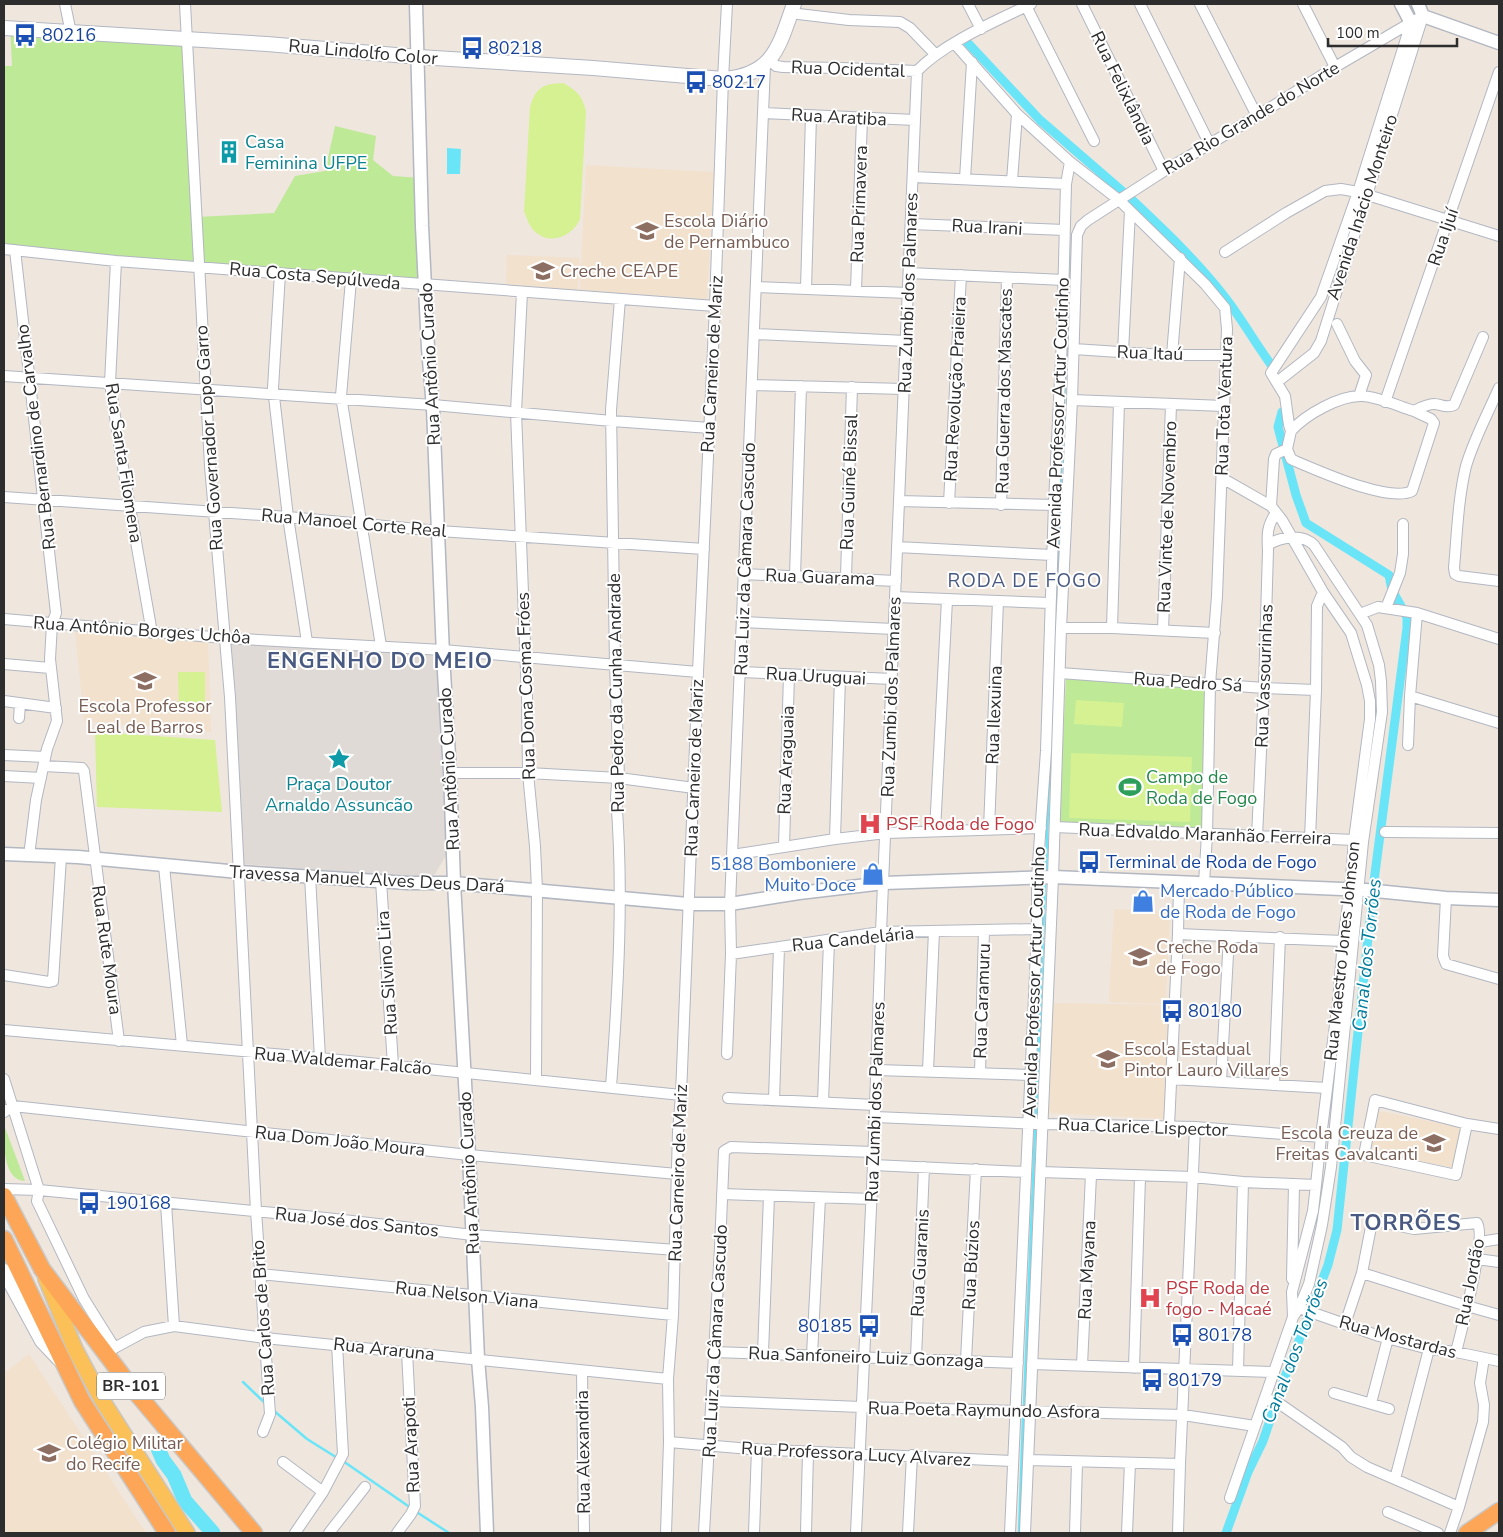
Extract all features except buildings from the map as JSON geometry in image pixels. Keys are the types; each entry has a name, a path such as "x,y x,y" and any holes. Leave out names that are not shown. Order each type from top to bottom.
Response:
{"highway":[{"name":"BR-101","path":"4,1196 42,1269 109,1350 254,1533"},
{"name":"BR-101","path":"4,1239 82,1401 167,1533"},
{"path":"1467,1533 1499,1511"}],"main road":[{"path":"767,62 777,49 792,9"},
{"name":"Rua Lindolfo Color","path":"4,28 187,39 723,79 740,78 767,62"},
{"path":"42,1269 75,1349 102,1400 187,1533"},
{"path":"4,1271 42,1341 64,1364"},
{"path":"225,1498 265,1533"}],"street":[{"path":"65,4 71,33"},
{"name":"Rua Governador Lopo Garro","path":"185,4 213,513 230,697 239,872"},
{"name":"Rua Antônio Curado","path":"416,4 419,57 422,226 433,405 454,883 487,1533"},
{"name":"Rua Carneiro de Mariz","path":"666,1533 669,1442 668,1379 676,1250 677,1174 688,904 716,306 727,4"},
{"path":"968,4 981,29"},
{"path":"1027,4 1094,141"},
{"name":"Rua Ocidental","path":"767,62 783,67 917,71 936,55 1027,4"},
{"name":"Rua Felixlândia","path":"1082,4 1164,171"},
{"path":"1140,4 1210,145"},
{"path":"1200,4 1257,116"},
{"path":"1303,4 1335,67"},
{"path":"1401,4 1411,23 1422,8 1499,43"},
{"name":"Avenida Inácio Monteiro","path":"1411,23 1362,194 1318,348 1277,382 1271,373 1321,297 1362,194 1422,8"},
{"path":"792,9 849,20 900,22 910,28 936,55"},
{"name":"Rua Rio Grande do Norte","path":"1119,200 1335,67 1411,23"},
{"name":"Rua Tota Ventura","path":"955,44 1017,114 1070,162 1119,200 1180,258 1225,308 1227,329 1222,478 1215,633 1210,684 1207,835 1204,883"},
{"name":"Rua Luiz da Câmara Cascudo","path":"727,1054 730,904 741,672 743,574 753,385 763,112 767,62"},
{"path":"965,179 972,62"},
{"name":"Rua Zumbi dos Palmares","path":"856,1533 858,1453 872,1199 881,932 917,71"},
{"name":"Rua Ijuí","path":"1385,402 1499,72"},
{"name":"Rua Aratiba","path":"763,112 915,120"},
{"path":"1012,181 1017,114"},
{"path":"806,289 811,116"},
{"name":"Rua Primavera","path":"856,290 862,118"},
{"name":"Avenida Professor Artur Coutinho","path":"1010,1533 1064,280 1066,184 1070,162"},
{"path":"913,177 1066,184"},
{"path":"1226,252 1286,213 1325,191 1342,189 1499,236"},
{"name":"Avenida Professor Artur Coutinho","path":"1025,1533 1055,828 1077,235 1088,220 1119,200"},
{"path":"1123,352 1130,211"},
{"name":"Rua Irani","path":"911,224 1064,230"},
{"name":"Rua Costa Sepúlveda","path":"4,249 116,262 199,266 351,280 716,306"},
{"name":"Rua Bernardino de Carvalho","path":"15,250 56,613 52,624 50,668 56,708 56,726 48,744 34,816 29,856"},
{"path":"1172,355 1180,258"},
{"name":"Rua Santa Filomena","path":"116,262 110,382 152,633"},
{"path":"280,273 273,381 288,517 307,642"},
{"path":"909,274 1064,280"},
{"name":"Rua Revolução Praieira","path":"949,503 961,275"},
{"name":"Rua Guerra dos Mascates","path":"1002,505 1007,278"},
{"path":"351,280 341,392 381,646"},
{"path":"756,287 908,293"},
{"name":"Rua Dona Cosma Fróes","path":"522,292 516,412 526,657 528,774 537,890 536,1079"},
{"name":"Rua Pedro da Cunha Andrade","path":"611,1087 616,1024 620,897 616,797 619,778 615,664 611,400 620,299"},
{"path":"1337,324 1355,361 1366,375 1360,396"},
{"path":"755,334 906,340"},
{"path":"1414,411 1430,404 1447,407 1454,405 1483,337"},
{"name":"Rua Itaú","path":"1074,349 1172,355 1226,355"},
{"path":"4,376 433,405 710,428"},
{"path":"1277,382 1285,396 1291,431"},
{"path":"753,385 904,389"},
{"path":"795,576 801,386"},
{"name":"Rua Guiné Bissal","path":"846,577 852,388"},
{"path":"1499,388 1472,450 1460,492 1454,568 1459,576 1499,581"},
{"path":"1273,509 1273,465 1283,451 1291,431 1324,406 1360,396 1414,411 1432,419 1434,423 1413,489 1411,492 1401,494 1357,486 1295,461 1283,451"},
{"path":"1072,400 1224,406"},
{"path":"1112,628 1119,402"},
{"name":"Rua Vinte de Novembro","path":"1163,630 1171,405"},
{"path":"1222,478 1273,509"},
{"name":"Rua Manoel Corte Real","path":"4,497 288,517 439,531 704,548"},
{"path":"899,501 1054,506"},
{"name":"Rua Maestro Jones Johnson","path":"1230,1498 1293,1317 1292,1292 1313,1211 1338,1000 1343,941 1363,891 1354,840 1370,718 1370,701 1364,672 1351,633 1323,592 1293,538 1273,509"},
{"name":"Rua Vassourinhas","path":"1257,837 1264,688 1267,533 1273,509"},
{"path":"1386,608 1400,573 1403,554 1403,524"},
{"path":"1268,545 1283,538 1293,538"},
{"name":"Rua Maestro Jones Johnson","path":"1293,538 1308,540 1312,543 1367,625 1375,650 1381,681 1382,704 1362,842 1363,891 1322,1225 1309,1284 1307,1311 1293,1317"},
{"path":"897,547 1052,555"},
{"name":"Rua Guarama","path":"743,574 846,577 896,581"},
{"path":"1310,839 1316,690 1317,606 1323,592"},
{"path":"895,597 1050,603"},
{"path":"935,831 947,600"},
{"name":"Rua Ilexuina","path":"989,829 998,601"},
{"path":"1360,614 1374,608 1417,613 1499,639"},
{"path":"1408,745 1417,613"},
{"name":"Rua Antônio Borges Uchôa","path":"4,619 152,633 443,650 698,672"},
{"path":"742,622 894,629"},
{"path":"1061,628 1112,628 1215,633"},
{"path":"4,664 50,668"},
{"name":"Rua Uruguai","path":"741,672 892,680"},
{"name":"Rua Pedro Sá","path":"1060,673 1316,690"},
{"name":"Rua Araguaia","path":"784,846 788,674"},
{"path":"835,839 840,678"},
{"path":"1410,696 1499,723"},
{"path":"4,701 56,708"},
{"path":"20,704 20,718"},
{"path":"4,755 45,762"},
{"name":"Rua Rute Moura","path":"45,762 84,770 119,1041"},
{"path":"450,773 619,778 694,788"},
{"path":"4,776 41,778"},
{"path":"732,855 835,839 886,834 1041,828"},
{"name":"Rua Edvaldo Maranhão Ferreira","path":"1055,828 1354,840"},
{"path":"1385,832 1499,833"},
{"name":"Travessa Manuel Alves Deus Dará","path":"4,854 97,859 239,872 381,881 454,883 688,904 730,904 799,893 884,883 1053,877 1363,891 1446,898 1499,900"},
{"path":"4,975 52,982 61,857"},
{"path":"164,866 182,1045"},
{"name":"Rua Carlos de Brito","path":"239,872 256,1211 270,1414 263,1432"},
{"path":"310,876 320,1058"},
{"name":"Rua Silvino Lira","path":"381,881 393,1065"},
{"path":"1169,1126 1179,882"},
{"path":"1446,898 1443,956 1446,964 1499,979"},
{"name":"Rua Candelária","path":"730,954 881,932 1037,929"},
{"name":"Rua Caramuru","path":"980,1073 984,930"},
{"path":"928,1071 934,931"},
{"path":"1178,934 1343,941"},
{"path":"1221,1082 1228,936"},
{"path":"1274,1085 1280,937"},
{"path":"823,1102 829,940"},
{"path":"774,1100 779,947"},
{"name":"Rua Waldemar Falcão","path":"4,1030 320,1058 681,1094"},
{"path":"877,1070 1030,1075"},
{"path":"4,1079 8,1109 39,1190 37,1201 109,1350"},
{"path":"1171,1079 1327,1088"},
{"path":"728,1098 875,1105"},
{"path":"1467,1124 1456,1175 1364,1155 1375,1100 1467,1124 1499,1129"},
{"name":"Rua Dom João Moura","path":"8,1109 252,1131 469,1155 677,1174"},
{"name":"Rua Clarice Lispector","path":"875,1117 1042,1124 1195,1127 1321,1137"},
{"path":"1178,1533 1195,1127"},
{"name":"Rua Luiz da Câmara Cascudo","path":"704,1533 710,1446 723,1153 725,1149 731,1147 873,1152"},
{"path":"873,1166 1026,1172"},
{"name":"Rua Guaranis","path":"916,1358 924,1167"},
{"name":"Rua Búzios","path":"966,1360 976,1169"},
{"path":"1041,1172 1140,1177 1193,1177 1243,1182 1316,1185"},
{"name":"Rua Mayana","path":"1082,1365 1091,1175"},
{"path":"1134,1368 1140,1177"},
{"path":"1238,1370 1243,1182"},
{"path":"1292,1292 1294,1185"},
{"name":"Rua José dos Santos","path":"4,1189 39,1190 472,1234 676,1250"},
{"path":"722,1194 872,1199"},
{"path":"763,1353 769,1196"},
{"path":"812,1355 820,1198"},
{"path":"166,1203 174,1326"},
{"name":"Rua Jordão","path":"1362,1273 1374,1222 1414,1229 1477,1223 1479,1225 1480,1242 1456,1352"},
{"path":"1480,1242 1499,1239"},
{"path":"1477,1259 1499,1262"},
{"path":"1345,1324 1362,1273 1499,1315"},
{"name":"Rua Nelson Viana","path":"260,1274 673,1315"},
{"name":"Rua Mostardas","path":"1307,1311 1388,1338 1429,1349 1456,1352 1499,1361"},
{"name":"Rua Araruna","path":"109,1350 144,1332 174,1326 265,1338 668,1379"},
{"path":"1371,1403 1388,1338"},
{"path":"295,1533 323,1492 343,1454 336,1344"},
{"path":"1395,1479 1429,1349"},
{"name":"Rua Arapoti","path":"397,1533 413,1510 407,1352"},
{"name":"Rua Sanfoneiro Luiz Gonzaga","path":"714,1352 1018,1363"},
{"path":"1450,1533 1483,1422 1484,1405 1480,1383 1484,1358"},
{"path":"1032,1364 1274,1372"},
{"name":"Rua Alexandria","path":"582,1371 584,1533"},
{"path":"1334,1393 1389,1409"},
{"path":"1265,1398 1280,1404 1342,1447 1366,1467 1459,1507"},
{"name":"Rua Poeta Raymundo Asfora","path":"712,1401 1030,1412 1183,1415 1255,1426"},
{"name":"Rua Professora Lucy Alvarez","path":"669,1442 808,1452 1012,1461"},
{"path":"754,1533 757,1449"},
{"path":"806,1533 808,1452"},
{"path":"908,1533 912,1456"},
{"path":"1029,1460 1180,1464"},
{"path":"283,1462 323,1492"},
{"path":"1075,1533 1077,1462"},
{"path":"1127,1533 1130,1464"},
{"path":"329,1533 365,1487"},
{"path":"1388,1512 1438,1533"}],"shaded area":[{"name":"Escola Diário de Pernambuco","path":"586,165 714,172 707,299 580,290"},
{"name":"Creche CEAPE","path":"507,255 580,258 578,290 506,284"},
{"name":"Escola Professor Leal de Barros","path":"75,629 208,641 211,732 84,721"},
{"name":"Praça Doutor Arnaldo Assuncão","path":"232,641 436,656 446,852 435,874 424,878 243,864 230,643"},
{"name":"Creche Roda de Fogo","path":"1114,909 1170,912 1166,1004 1109,1002"},
{"name":"Escola Estadual Pintor Lauro Villares","path":"1051,1003 1169,1005 1166,1119 1048,1113"},
{"path":"1379,1111 1463,1128 1455,1168 1371,1152"},
{"name":"Colégio Militar do Recife","path":"29,1354 146,1533 4,1533 4,1373"}],"green space":[{"path":"10,24 182,38 196,217 274,213 295,176 325,171 335,126 376,136 373,160 393,176 421,178 424,284 4,249 4,66 12,66"},
{"path":"563,83 578,94 583,101 586,111 580,219 568,233 556,238 550,238 538,234 533,229 524,211 530,107 535,95 541,88 550,84"},
{"path":"178,672 205,672 205,712 179,712"},
{"path":"1066,679 1209,686 1202,831 1059,824"},
{"path":"1076,700 1124,703 1122,727 1074,724"},
{"path":"95,732 215,740 222,812 97,807"},
{"name":"Campo de Roda de Fogo","path":"1071,753 1192,757 1190,822 1069,818"},
{"path":"4,1125 25,1181 17,1179 8,1167"}],"water":[{"path":"447,148 461,149 460,174 447,174"}],"waterway":[{"path":"967,42 1040,120 1122,191"},
{"name":"Canal dos Torrões","path":"1128,196 1202,269 1231,305 1272,366"},
{"path":"1054,652 1066,351"},
{"name":"Canal dos Torrões","path":"1226,1533 1248,1472 1263,1441 1283,1382 1328,1265 1337,1230 1374,881 1407,628 1407,617 1392,590 1389,575 1306,523 1296,495 1278,427 1282,412"},
{"path":"1046,870 1049,778"},
{"path":"1036,1117 1045,884"},
{"path":"1024,1404 1035,1131"},
{"path":"243,1382 265,1403"},
{"path":"273,1410 307,1439 339,1459"},
{"path":"1019,1533 1023,1418"},
{"path":"157,1446 163,1460 174,1475 185,1501 213,1533"},
{"path":"343,1461 411,1508"},
{"path":"415,1511 449,1533"}],"place":[{"name":"80216","path":"25,35"},
{"name":"80218","path":"472,48"},
{"name":"80217","path":"696,82"},
{"name":"Casa Feminina UFPE","path":"229,152"},
{"name":"Escola Diário de Pernambuco","path":"647,231"},
{"name":"Creche CEAPE","path":"543,271"},
{"name":"Escola Professor Leal de Barros","path":"145,681"},
{"name":"Praça Doutor Arnaldo Assuncão","path":"339,759"},
{"name":"Campo de Roda de Fogo","path":"1130,787"},
{"name":"PSF Roda de Fogo","path":"870,824"},
{"name":"Terminal de Roda de Fogo","path":"1089,862"},
{"name":"5188 Bomboniere Muito Doce","path":"873,874"},
{"name":"Mercado Público de Roda de Fogo","path":"1143,901"},
{"name":"Creche Roda de Fogo","path":"1140,957"},
{"name":"80180","path":"1172,1011"},
{"name":"Escola Estadual Pintor Lauro Villares","path":"1108,1059"},
{"name":"Escola Creuza de Freitas Cavalcanti","path":"1434,1143"},
{"name":"190168","path":"89,1203"},
{"name":"PSF Roda de fogo - Macaé","path":"1150,1298"},
{"name":"80185","path":"869,1326"},
{"name":"80178","path":"1182,1335"},
{"name":"80179","path":"1152,1380"},
{"name":"Colégio Militar do Recife","path":"49,1453"}],"district":[{"name":"RODA DE FOGO","path":"1025,581"},
{"name":"ENGENHO DO MEIO","path":"380,661"},
{"name":"TORRÕES","path":"1406,1223"}]}
